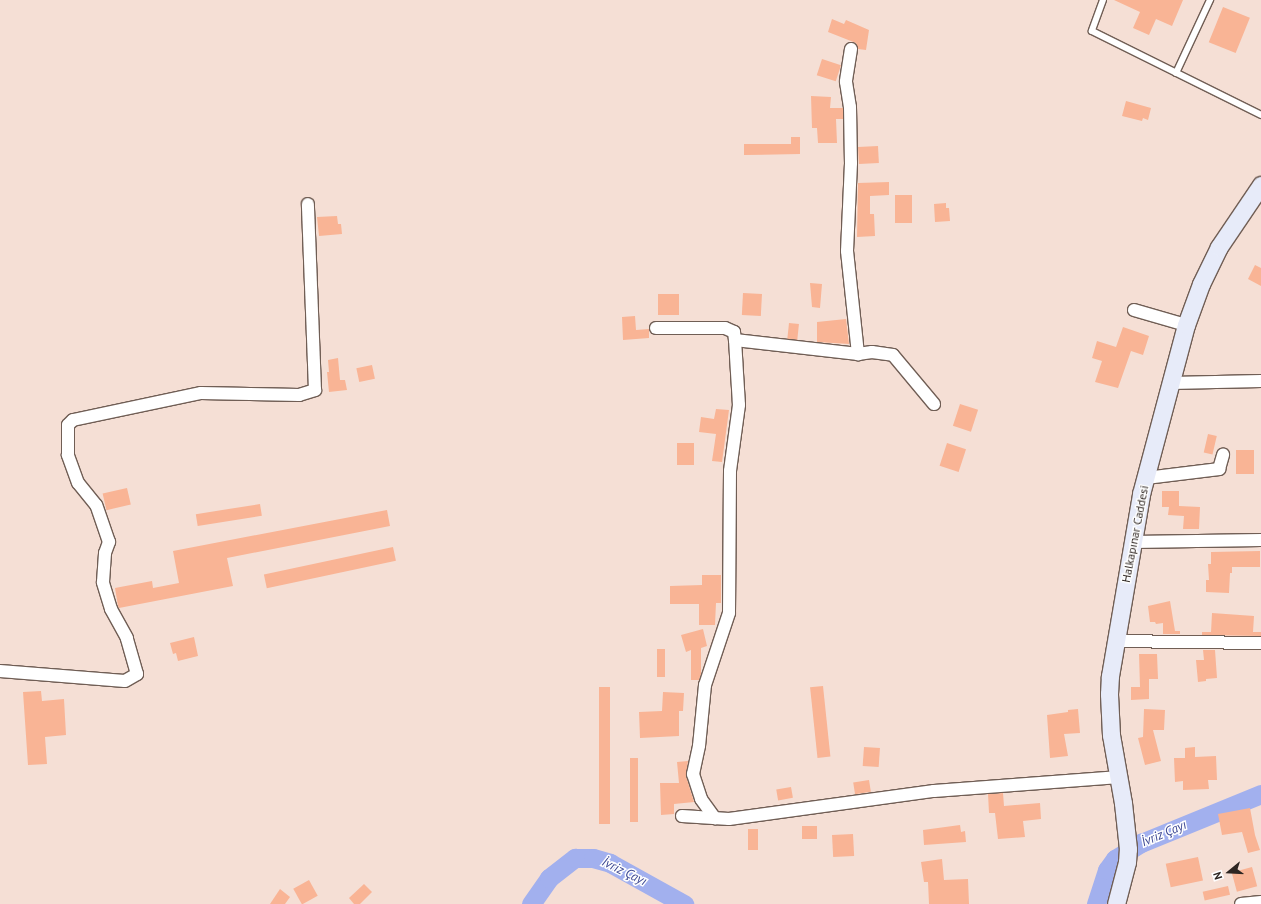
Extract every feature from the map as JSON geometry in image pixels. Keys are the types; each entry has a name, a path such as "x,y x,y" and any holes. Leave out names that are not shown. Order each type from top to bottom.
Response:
{"main road":[{"name":"Halkapınar Caddesi","path":"1116,904 1127,862 1128,849 1109,712 1110,676 1133,542 1146,478 1186,325 1209,266 1219,247 1261,185"}],"street":[{"path":"851,49 846,82 850,107 851,163 847,251 858,354"},
{"path":"0,670 125,681 137,674 128,638 111,609 103,582 105,553 109,542 96,505 78,483 68,456 68,425 73,420 200,393 299,395 314,390 308,204"},
{"path":"1134,310 1186,325"},
{"path":"656,328 725,328 734,332 735,340 739,405 730,471 729,613 705,685 699,746 693,774 701,799 715,818"},
{"path":"735,340 858,354 872,352 893,355 934,404"},
{"path":"1171,383 1261,381"},
{"path":"1146,478 1218,470 1223,455"},
{"path":"1133,542 1261,540"},
{"path":"1116,642 1261,643"},
{"path":"682,816 730,819 934,791 1119,777"},
{"path":"1241,904 1261,902"}],"lane":[{"path":"1103,0 1092,31 1261,115"},
{"path":"1176,73 1210,0"}],"building":[{"path":"1114,0 1183,0 1172,26 1156,19 1149,35 1133,28 1140,12"},
{"path":"1223,7 1250,18 1236,53 1209,42"},
{"path":"832,19 844,24 846,20 869,30 866,50 858,49 856,43 828,32"},
{"path":"822,59 841,65 836,81 817,75"},
{"path":"811,96 831,97 830,108 843,108 843,119 836,119 837,143 818,143 817,128 812,128"},
{"path":"1126,101 1151,108 1148,120 1143,118 1142,121 1122,116"},
{"path":"791,137 800,137 800,154 744,155 744,144 791,144"},
{"path":"878,146 879,163 859,164 858,147"},
{"path":"889,182 889,195 870,196 870,214 874,214 875,236 857,237 858,183"},
{"path":"895,195 912,195 912,223 895,223"},
{"path":"946,203 946,208 949,208 950,221 935,222 934,204"},
{"path":"337,216 338,224 341,224 342,234 319,236 317,217"},
{"path":"1255,265 1261,268 1261,286 1248,279"},
{"path":"810,283 822,284 820,308 812,307"},
{"path":"743,293 762,294 761,316 742,315"},
{"path":"658,294 679,294 679,315 658,315"},
{"path":"635,316 636,330 649,329 649,338 623,340 622,317"},
{"path":"846,319 849,344 817,342 817,322"},
{"path":"789,323 799,324 797,340 787,339"},
{"path":"1123,327 1149,336 1143,355 1131,351 1118,388 1095,382 1102,361 1092,358 1097,341 1116,347"},
{"path":"338,358 340,380 345,380 347,390 329,392 327,372 329,372 328,360"},
{"path":"372,365 375,379 359,382 356,368"},
{"path":"960,404 978,410 971,432 953,426"},
{"path":"716,409 729,410 722,462 712,461 716,434 699,432 701,417 714,419"},
{"path":"1208,434 1217,436 1212,455 1204,453"},
{"path":"677,443 694,443 694,465 677,465"},
{"path":"947,443 966,449 959,472 940,466"},
{"path":"1236,450 1254,450 1254,474 1236,474"},
{"path":"127,488 131,505 106,510 103,494"},
{"path":"1162,491 1179,491 1179,506 1200,507 1199,529 1183,529 1184,516 1168,515 1169,507 1162,507"},
{"path":"260,504 262,516 198,526 196,514"},
{"path":"387,510 390,526 227,558 233,586 119,608 118,606 115,588 152,581 153,588 179,583 173,551"},
{"path":"393,547 396,561 267,588 264,574"},
{"path":"1260,551 1260,567 1232,567 1232,573 1230,573 1229,593 1206,592 1206,580 1209,580 1208,564 1211,564 1211,552"},
{"path":"702,575 721,575 721,603 716,603 715,625 699,625 699,604 670,604 670,586 702,585"},
{"path":"1170,601 1175,631 1180,631 1180,634 1163,634 1163,623 1156,624 1155,622 1150,622 1148,606"},
{"path":"1212,613 1254,616 1253,632 1261,632 1261,636 1202,635 1202,632 1211,632"},
{"path":"703,629 707,646 701,648 701,674 699,680 691,680 691,650 686,652 681,635"},
{"path":"194,637 198,656 178,661 176,653 173,654 170,643"},
{"path":"657,649 665,649 665,677 657,677"},
{"path":"1203,650 1215,650 1217,678 1206,679 1206,681 1198,682 1196,660 1204,660"},
{"path":"1139,654 1157,654 1158,679 1149,679 1149,699 1131,700 1131,687 1140,687"},
{"path":"823,686 830,757 817,758 810,687"},
{"path":"599,687 610,687 610,824 599,824"},
{"path":"41,691 42,701 64,699 66,735 45,737 47,764 28,765 23,692"},
{"path":"663,692 684,693 683,711 679,711 679,736 640,738 639,712 662,711"},
{"path":"1078,709 1080,733 1064,734 1068,756 1050,758 1047,715"},
{"path":"1144,709 1165,710 1164,730 1153,730 1161,761 1145,765 1138,738 1143,737"},
{"path":"864,747 880,748 879,767 863,766"},
{"path":"1195,747 1195,757 1216,756 1217,780 1208,780 1209,789 1183,790 1183,781 1175,782 1174,758 1185,758 1185,748"},
{"path":"630,758 638,758 638,822 630,822"},
{"path":"688,761 686,776 694,802 674,804 674,814 661,815 660,783 679,783 677,762"},
{"path":"869,780 871,792 855,794 853,783"},
{"path":"791,787 793,798 778,800 776,790"},
{"path":"1003,793 1004,806 1040,803 1041,819 1023,821 1025,837 998,839 995,813 989,813 988,794"},
{"path":"1250,808 1255,835 1260,850 1248,853 1242,832 1222,835 1218,814"},
{"path":"960,825 961,832 965,831 966,842 924,845 923,830"},
{"path":"802,826 817,826 817,839 802,839"},
{"path":"748,829 758,829 758,850 748,850"},
{"path":"853,834 854,856 833,857 832,835"},
{"path":"1198,857 1203,880 1171,887 1166,864"},
{"path":"942,859 944,880 968,879 969,904 929,904 928,882 924,882 921,862"},
{"path":"1252,867 1257,886 1237,892 1232,872"},
{"path":"309,880 318,896 302,904 293,889"},
{"path":"364,884 372,892 360,904 354,904 349,898"},
{"path":"1228,886 1230,895 1205,901 1203,892"},
{"path":"280,889 290,897 285,904 270,904"}],"waterway":[{"name":"İvriz Çayı","path":"1096,904 1107,870 1115,859 1141,843 1261,794"},
{"name":"İvriz Çayı","path":"531,904 549,878 575,858 593,858 610,863 684,904"}]}
